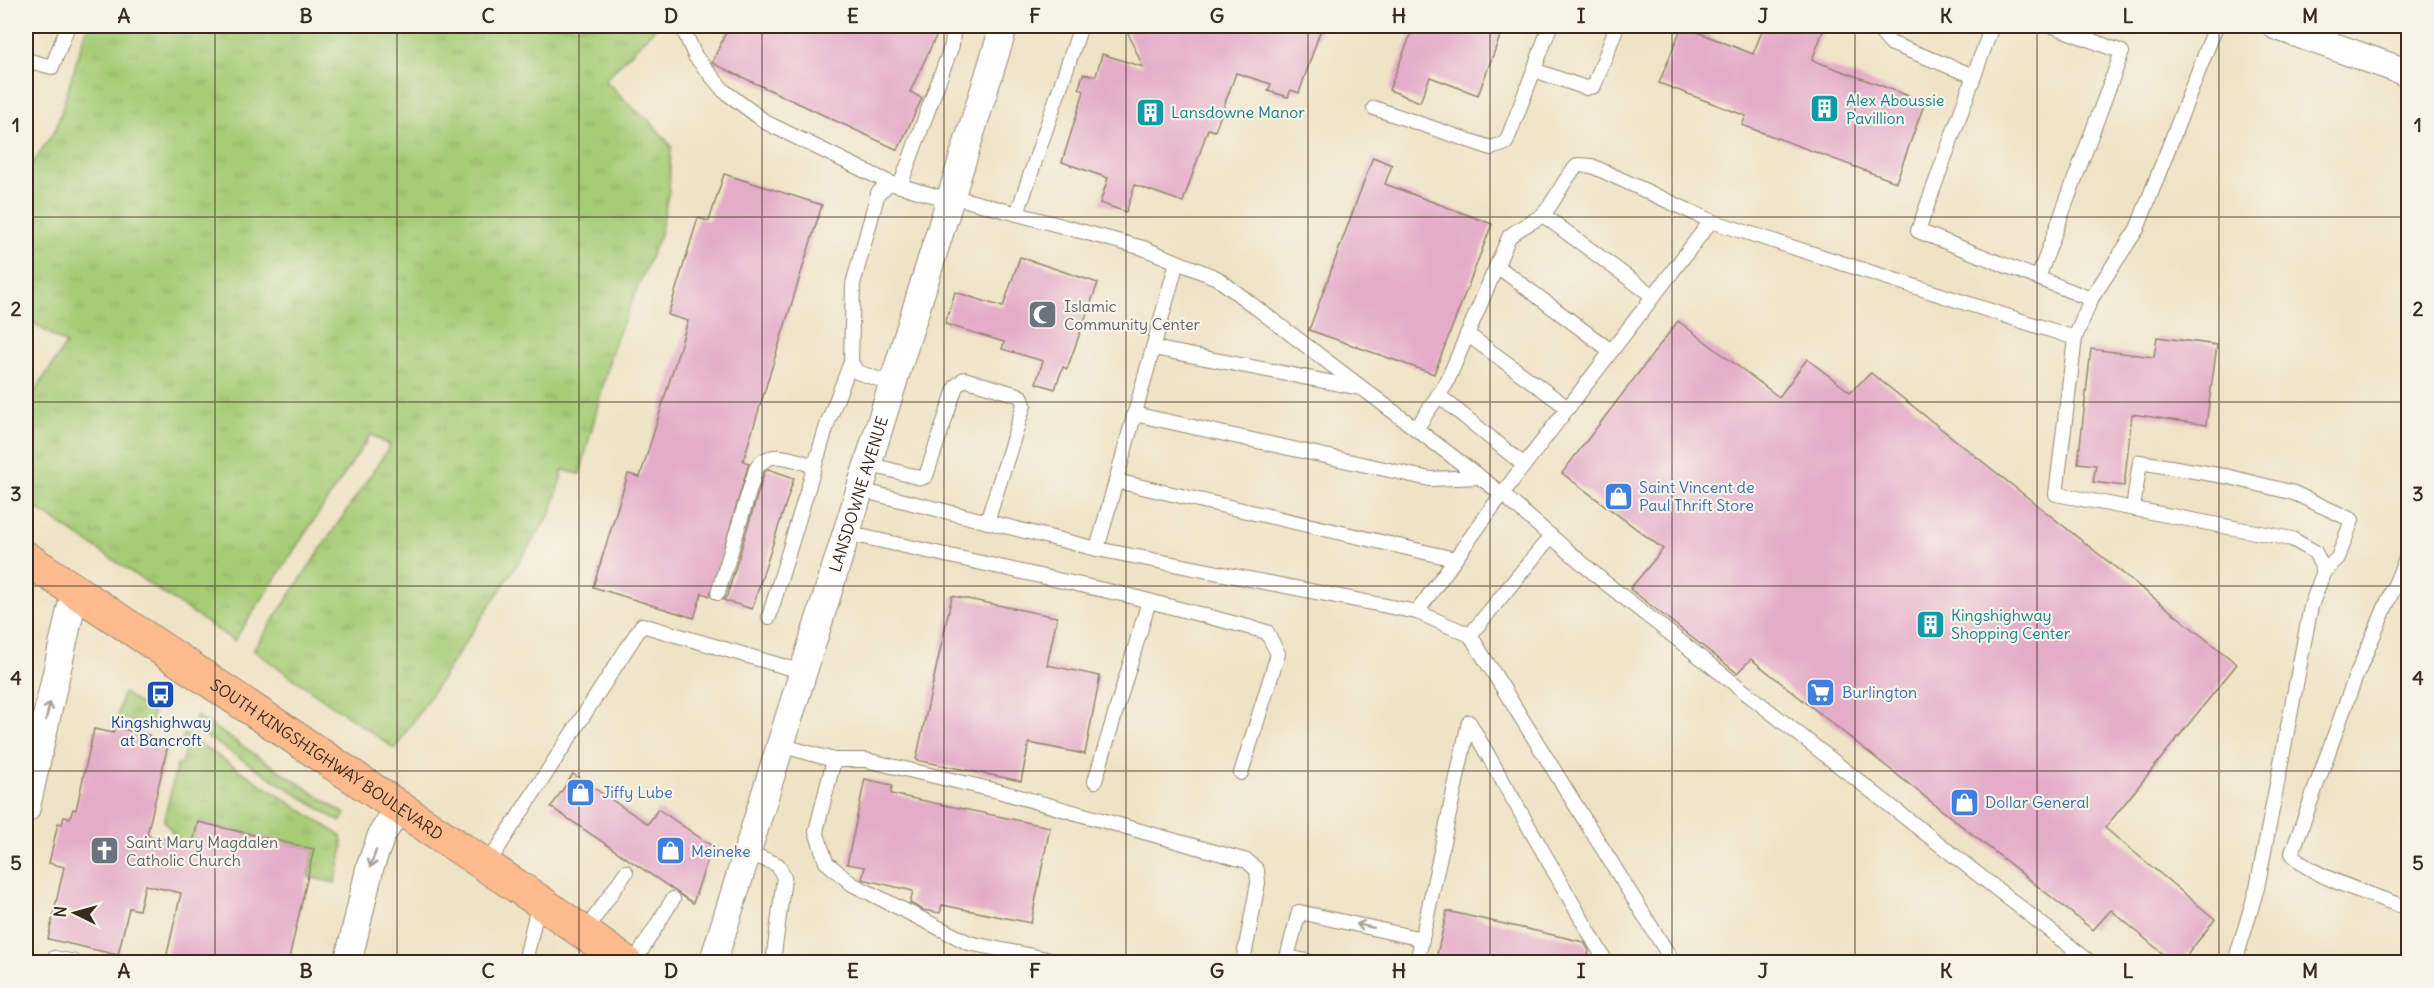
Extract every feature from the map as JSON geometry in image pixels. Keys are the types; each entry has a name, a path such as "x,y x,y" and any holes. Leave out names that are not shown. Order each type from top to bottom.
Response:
{"main road":[{"name":"SOUTH KINGSHIGHWAY BOULEVARD","path":"26,558 486,865 625,963"}],"street":[{"name":"LANSDOWNE AVENUE","path":"713,963 1004,26"},
{"path":"2276,26 2409,72"},
{"path":"26,809 75,590"},
{"path":"348,963 370,867 382,834 399,807"}],"lane":[{"path":"26,60 52,67 68,26"},
{"path":"682,26 695,56 724,91 768,123 895,184 1143,248 1217,278 1502,494 1612,588 2090,963"},
{"path":"769,617 828,422 851,362 853,284 878,193 895,184 952,45 953,33 948,26"},
{"path":"1017,214 1081,26"},
{"path":"1374,108 1491,148 1506,143 1550,26"},
{"path":"1534,70 1586,87 1594,86 1617,26"},
{"path":"1876,26 1890,43 1974,76"},
{"path":"1992,26 1918,231 2091,299"},
{"path":"2038,278 2122,52 2053,26"},
{"path":"2216,26 2137,230 2091,299 2075,338 2056,494 2292,539 2315,552 2324,571"},
{"path":"1416,429 1446,384 1509,237 1521,226 1543,215 1569,174 1578,165 1593,166 1711,221 2075,338"},
{"path":"1543,215 1653,296"},
{"path":"1417,612 1502,494 1711,221"},
{"path":"1097,549 1177,262"},
{"path":"1497,266 1611,351"},
{"path":"1467,334 1568,408"},
{"path":"1153,348 1364,389"},
{"path":"851,362 857,372 892,384"},
{"path":"868,464 921,478 926,476 956,386 964,379 1018,395 1022,398 1024,405 987,522"},
{"path":"1438,395 1524,465"},
{"path":"1134,414 1430,479 1480,477"},
{"path":"718,593 760,462 773,456 781,456 814,466"},
{"path":"2133,508 2140,462 2230,477 2294,493 2352,520 2337,558 2324,571 2311,606 2257,888 2235,963"},
{"path":"1116,481 1455,559"},
{"path":"860,490 1097,549 1417,612 1470,635 1673,963"},
{"path":"846,533 1149,601 1266,632 1278,654 1241,773"},
{"path":"1470,635 1551,536"},
{"path":"2409,554 2354,681 2292,853 2295,859 2313,871 2409,908"},
{"path":"1095,781 1149,601"},
{"path":"486,865 642,625 803,672"},
{"path":"1417,963 1469,722 1606,963"},
{"path":"780,745 834,760 866,760 998,791 1247,861 1257,870 1258,883 1243,963"},
{"path":"834,760 816,831 826,862 852,884 969,943 1061,963"},
{"path":"747,852 778,865 784,878 773,963"},
{"path":"584,933 626,872"},
{"path":"634,963 673,899"},
{"path":"525,963 539,901"},
{"path":"1312,963 1286,960 1299,912 1422,939"},
{"path":"53,963 54,958 75,963"}],"green space":[{"path":"87,26 657,26 605,80 652,123 671,146 669,191 660,234 613,347 580,474 563,470 551,513 395,749 253,650 390,446 371,434 234,641 26,501 26,405 66,344 26,318 26,173 56,129"},
{"path":"124,693 153,713 151,725 117,718"},
{"path":"197,716 345,814 340,822 190,726"},
{"path":"184,734 341,836 343,847 335,883 308,877 314,849 198,822 190,856 164,821 177,764 182,765 185,749 180,747"}],"building":[{"path":"729,26 923,26 938,32 910,92 922,98 898,150 712,63"},
{"name":"Lansdowne Manor","path":"1125,26 1322,26 1299,93 1291,90 1288,97 1268,91 1271,84 1236,73 1215,131 1208,129 1183,202 1135,185 1126,212 1100,203 1108,178 1062,162 1084,91 1079,88 1083,74 1096,76 1102,54 1143,67"},
{"path":"1414,26 1504,26 1478,95 1430,77 1420,102 1389,90"},
{"name":"Alex Aboussie Pavillion","path":"1682,26 1753,54 1764,26 1825,26 1812,60 1925,102 1896,182 1742,125 1746,116 1659,83"},
{"path":"1373,157 1392,165 1385,184 1492,224 1434,374 1309,330"},
{"path":"724,174 822,205 743,461 749,463 710,596 702,593 694,618 593,587 628,474 640,477 688,321 668,315 698,218 709,221"},
{"path":"1020,257 1098,283 1067,369 1063,367 1055,389 1036,383 1043,361 1002,349 1004,342 945,324 955,292 1003,307"},
{"name":"Kingshighway Shopping Center","path":"1678,321 1779,397 1807,359 1850,392 1871,373 2237,664 2105,828 2215,919 2181,963 2174,963 2111,910 2093,930 1751,659 1737,673 1630,589 1663,549 1562,473"},
{"path":"2157,337 2217,345 2206,425 2132,414 2124,486 2093,482 2096,465 2078,463 2091,349 2154,357"},
{"path":"768,469 794,478 752,609 723,600 727,596 764,473"},
{"path":"952,596 1057,617 1047,665 1100,676 1085,754 1029,743 1021,781 916,760"},
{"path":"114,727 149,735 148,740 168,745 147,835 192,846 198,822 314,849 288,963 165,963 181,893 145,885 139,910 129,908 118,955 48,939 64,867 49,863 58,823 62,824 64,817 70,818 73,809 76,810 94,729 113,733"},
{"path":"573,774 648,824 658,809 712,846 693,903 551,807"},
{"path":"865,779 892,785 891,794 1050,827 1031,923 942,905 940,913 923,910 910,903 913,891 862,879 865,867 847,864"},
{"path":"1447,911 1584,942 1589,951 1587,963 1435,963"}],"place":[{"name":"Alex Aboussie Pavillion","path":"1825,109"},
{"name":"Lansdowne Manor","path":"1150,112"},
{"name":"Islamic Community Center","path":"1043,315"},
{"name":"Saint Vincent de Paul Thrift Store","path":"1618,496"},
{"name":"Kingshighway Shopping Center","path":"1930,624"},
{"name":"Burlington","path":"1821,692"},
{"name":"Kingshighway at Bancroft","path":"161,694"},
{"name":"Jiffy Lube","path":"581,792"},
{"name":"Dollar General","path":"1964,802"},
{"name":"Saint Mary Magdalen Catholic Church","path":"105,851"},
{"name":"Meineke","path":"670,851"}]}
